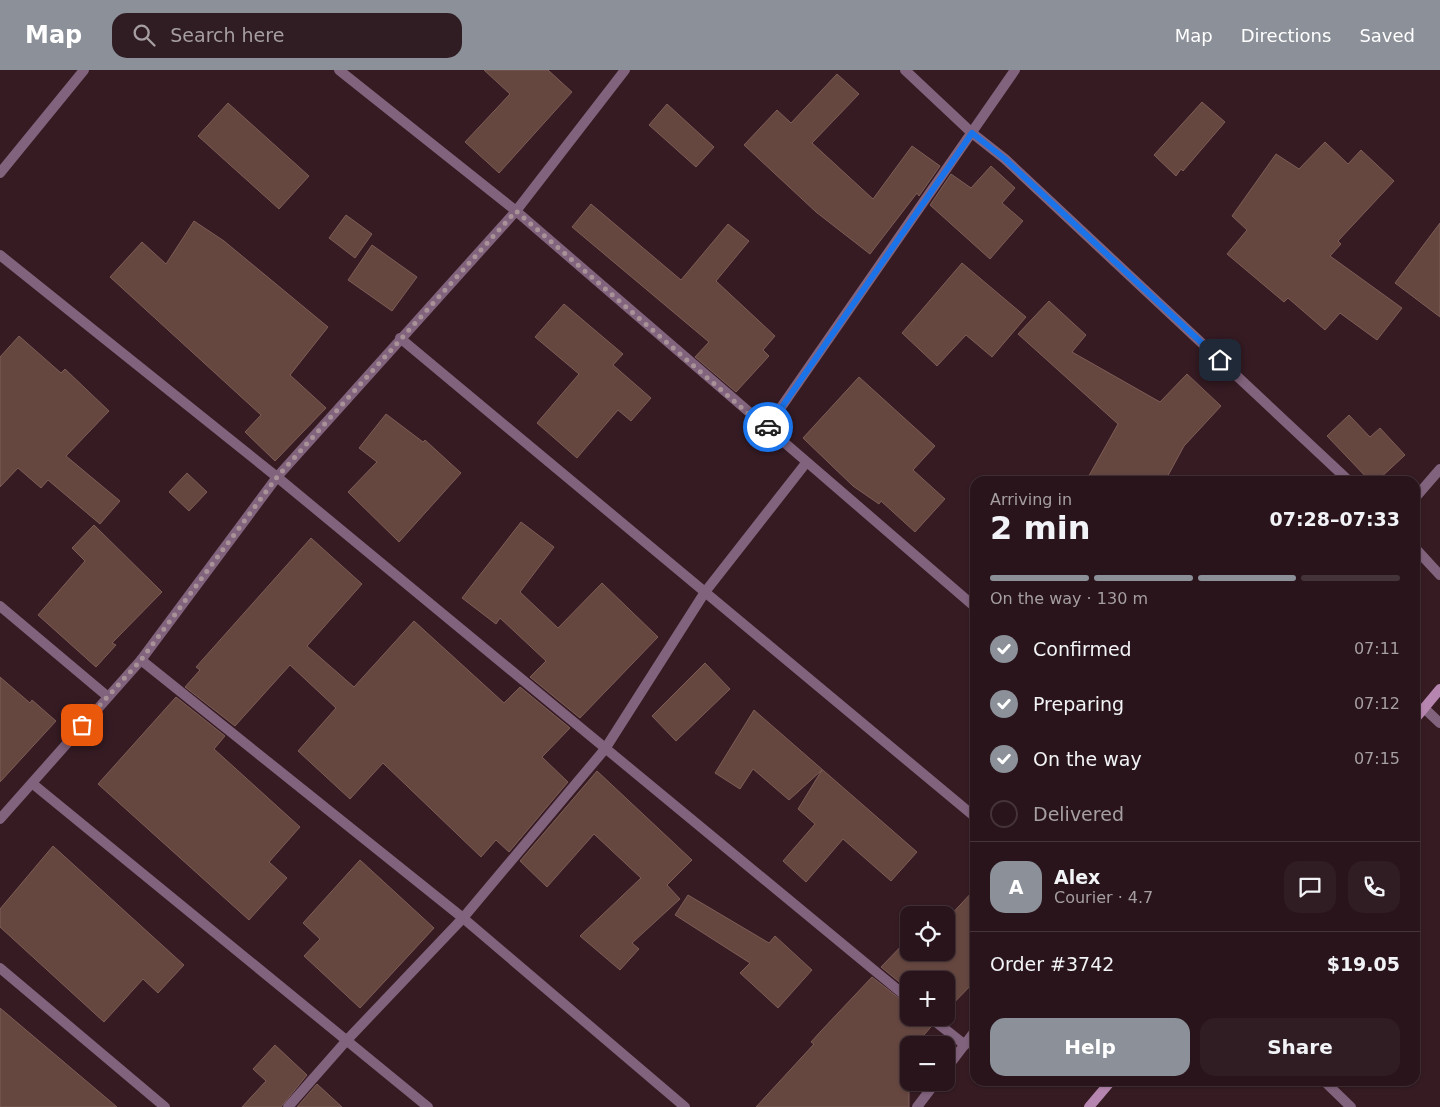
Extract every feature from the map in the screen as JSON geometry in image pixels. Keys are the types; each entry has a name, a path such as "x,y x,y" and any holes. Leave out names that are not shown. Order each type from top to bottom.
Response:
{"street":[{"path":"0,172 84,70"},
{"path":"339,70 516,211 766,429 970,603"},
{"path":"0,819 33,784 107,696 141,660 277,477 516,211 625,70"},
{"path":"905,70 972,133 1005,159 1344,476"},
{"path":"766,429 1015,70"},
{"path":"0,255 277,477 605,750 900,992"},
{"path":"400,338 970,813"},
{"path":"288,1107 346,1040 463,918 605,750 705,592 806,463"},
{"path":"1420,492 1440,469"},
{"path":"1420,554 1440,576"},
{"path":"0,606 107,696"},
{"path":"141,660 463,918 685,1107"},
{"path":"1420,713 1440,689"},
{"path":"1424,708 1440,723"},
{"path":"33,784 428,1107"},
{"path":"0,968 165,1107"},
{"path":"941,1026 964,1045"},
{"path":"955,1056 970,1037"},
{"path":"1089,1107 1107,1086"},
{"path":"1329,1086 1351,1107"},
{"path":"917,1107 929,1091"}],"building":[{"path":"484,70 548,70 572,92 499,173 465,142 510,94"},
{"path":"837,74 859,94 812,143 873,199 912,146 940,166 919,196 917,193 870,254 816,212 744,145 777,110 791,123"},
{"path":"1202,102 1225,122 1183,171 1181,169 1176,176 1154,155"},
{"path":"228,103 309,176 279,209 198,136"},
{"path":"667,104 714,147 696,167 649,125"},
{"path":"1325,142 1348,164 1361,150 1394,181 1338,241 1341,244 1330,256 1402,308 1377,340 1340,313 1325,330 1288,298 1284,302 1227,254 1247,230 1232,216 1276,154 1299,169"},
{"path":"991,166 1015,188 1002,203 1023,221 990,259 930,205 951,174 971,188"},
{"path":"591,204 681,280 728,224 749,241 716,281 775,336 763,350 769,356 736,392 695,357 709,342 572,227"},
{"path":"346,215 372,234 355,258 329,238"},
{"path":"194,221 224,241 328,327 290,375 326,408 275,461 245,432 261,415 110,277 142,242 166,264"},
{"path":"1440,223 1440,317 1395,283"},
{"path":"372,245 417,277 392,311 348,280"},
{"path":"962,263 1026,317 992,357 966,335 937,366 902,333"},
{"path":"1049,301 1086,335 1072,352 1160,402 1187,374 1221,406 1184,446 1168,476 1089,476 1118,424 1018,334"},
{"path":"564,304 623,354 613,365 651,398 631,421 618,410 577,458 537,423 579,374 535,337"},
{"path":"19,336 61,373 65,369 109,411 66,456 120,501 100,524 48,480 41,488 18,468 0,487 0,357"},
{"path":"859,377 935,446 913,470 945,499 915,532 881,501 879,504 853,486 803,438"},
{"path":"386,414 423,442 425,440 461,473 399,542 348,492 377,462 359,448"},
{"path":"1349,415 1370,437 1380,428 1405,455 1382,476 1365,476 1327,436"},
{"path":"187,473 207,492 189,511 169,492"},
{"path":"521,522 554,547 520,592 558,628 602,583 658,637 580,718 530,677 546,661 500,618 496,624 462,598"},
{"path":"94,525 162,592 112,643 116,645 96,667 38,615 85,561 72,548"},
{"path":"311,538 362,584 307,646 354,687 414,621 504,703 520,687 570,728 542,757 568,782 509,852 496,840 481,857 383,763 350,799 298,751 336,708 290,665 235,726 185,687 200,670 196,667"},
{"path":"705,663 730,689 676,741 652,716"},
{"path":"0,677 30,703 32,700 56,721 0,782"},
{"path":"176,697 225,736 214,749 300,827 269,862 287,878 249,920 98,784"},
{"path":"754,710 917,852 891,881 843,839 806,882 783,861 815,824 798,809 822,770 789,800 753,769 740,789 715,773"},
{"path":"597,771 692,860 667,885 680,899 632,943 639,949 620,970 580,936 641,878 594,834 547,887 520,861"},
{"path":"53,846 184,965 158,993 143,979 104,1022 0,927 0,909"},
{"path":"360,860 434,928 360,1008 304,956 320,939 303,923"},
{"path":"970,894 970,986 955,1002 955,971 900,971 900,983 881,967 900,947 900,961 955,961 955,910"},
{"path":"688,895 769,943 775,936 812,970 778,1008 740,973 750,963 675,915"},
{"path":"872,977 900,999 900,1026 931,1027 923,1036 900,1036 900,1091 909,1091 909,1107 756,1107 814,1044 811,1042"},
{"path":"0,1008 117,1107 0,1107"},
{"path":"275,1045 307,1075 281,1107 242,1107 266,1081 253,1069"},
{"path":"317,1084 342,1107 297,1107"}],"way so far":[{"path":"82,725 141,660 277,477 516,211 766,429 768,427"}],"route":[{"path":"768,427 972,133 1005,159 1220,360"}]}
